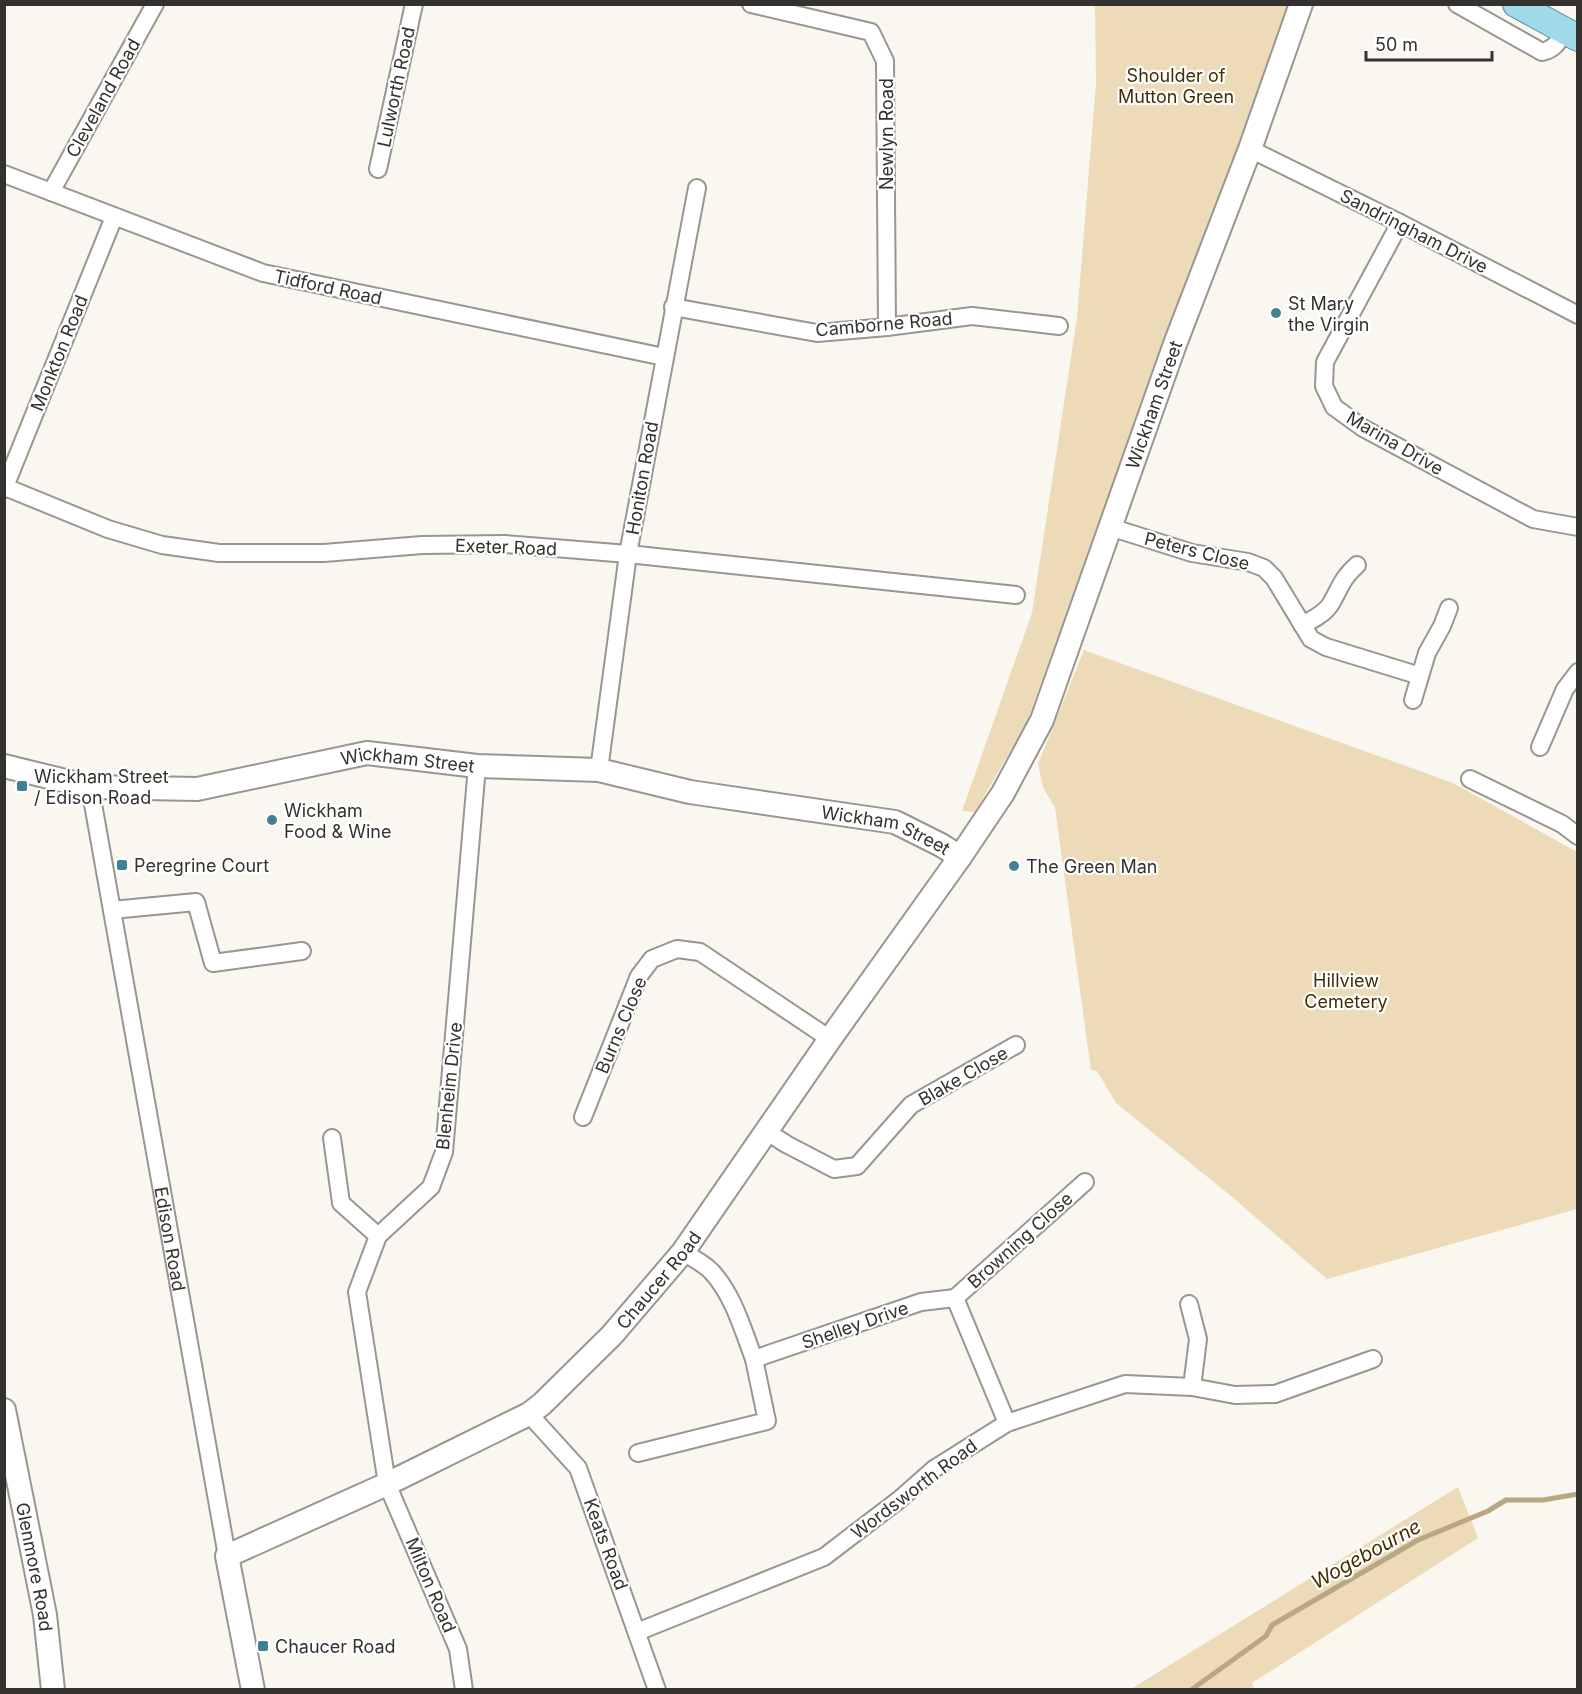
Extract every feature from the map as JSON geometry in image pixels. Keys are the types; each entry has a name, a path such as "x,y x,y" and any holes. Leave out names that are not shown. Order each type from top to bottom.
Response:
{"main road":[{"path":"1516,4 1571,35"}],"street":[{"name":"Cleveland Road","path":"51,192 155,4"},
{"name":"Lulworth Road","path":"378,170 414,4"},
{"name":"Newlyn Road","path":"751,4 871,32 885,61 887,327"},
{"name":"Wickham Street","path":"4,766 90,787 197,789 367,753 477,766 599,770 690,792 895,822 960,857 1003,793 1042,720 1183,322 1250,149 1301,4"},
{"path":"1457,4 1542,52 1550,50 1571,35"},
{"name":"Sandringham Drive","path":"1250,149 1578,315"},
{"name":"Tidford Road","path":"4,174 263,273 664,357"},
{"name":"Honiton Road","path":"599,770 628,554 697,188"},
{"name":"Monkton Road","path":"5,488 114,217"},
{"name":"Marina Drive","path":"1400,223 1325,362 1324,386 1334,407 1364,428 1533,519 1578,527"},
{"name":"Camborne Road","path":"673,307 817,333 972,316 1059,326"},
{"name":"Exeter Road","path":"5,488 108,529 162,545 219,553 324,553 422,545 505,544 628,554 1016,595"},
{"name":"Peters Close","path":"1110,527 1158,544 1192,553 1248,562 1264,568 1274,578 1311,639 1326,647 1420,676"},
{"path":"1302,625 1313,620 1328,607 1344,576 1357,565"},
{"path":"1413,700 1427,653 1449,608"},
{"path":"1540,747 1565,690 1578,672"},
{"name":"Blenheim Drive","path":"387,1484 357,1292 378,1236 431,1187 444,1152 477,766"},
{"path":"1470,779 1562,824 1578,836"},
{"name":"Edison Road","path":"90,787 227,1556 253,1689"},
{"name":"Chaucer Road","path":"227,1556 387,1484 528,1414 542,1404 612,1335 683,1252 830,1039 960,857"},
{"path":"112,910 196,902 213,963 302,951"},
{"name":"Burns Close","path":"583,1117 639,976 652,959 677,949 700,952 830,1039"},
{"name":"Blake Close","path":"766,1131 834,1169 857,1166 911,1105 1016,1045"},
{"path":"332,1138 341,1203 378,1236"},
{"name":"Browning Close","path":"955,1298 1086,1182"},
{"path":"638,1453 767,1421 754,1359 734,1307 709,1269 683,1252"},
{"path":"955,1298 1008,1423"},
{"name":"Shelley Drive","path":"754,1359 921,1302 955,1298"},
{"path":"1189,1304 1198,1339 1192,1387"},
{"name":"Wordsworth Road","path":"637,1632 824,1557 900,1499 934,1469 1008,1423 1125,1384 1192,1387 1235,1395 1275,1394 1373,1359"},
{"name":"Glenmore Road","path":"4,1410 45,1615 53,1689"},
{"name":"Keats Road","path":"528,1414 578,1468 657,1689"},
{"name":"Milton Road","path":"387,1484 458,1649 464,1689"}],"green space":[{"name":"Shoulder of Mutton Green","path":"1095,5 1293,5 1171,324 1027,722 975,812 962,811 1032,613 1077,318 1096,83"},
{"name":"Hillview Cemetery","path":"1084,650 1453,783 1577,852 1577,1209 1327,1279 1231,1196 1116,1103 1097,1071 1091,1070 1055,808 1043,787 1038,764"},
{"path":"1458,1487 1478,1538 1252,1683 1254,1689 1131,1689"}],"waterway":[{"name":"Wogebourne","path":"1191,1690 1266,1636 1272,1625 1418,1540 1488,1511 1506,1500 1543,1500 1578,1494"}],"place":[{"name":"St Mary the Virgin","path":"1276,313"},
{"name":"Wickham Street / Edison Road","path":"22,786"},
{"name":"Wickham Food & Wine","path":"272,820"},
{"name":"Peregrine Court","path":"122,865"},
{"name":"The Green Man","path":"1014,866"},
{"name":"Chaucer Road","path":"263,1646"}]}
